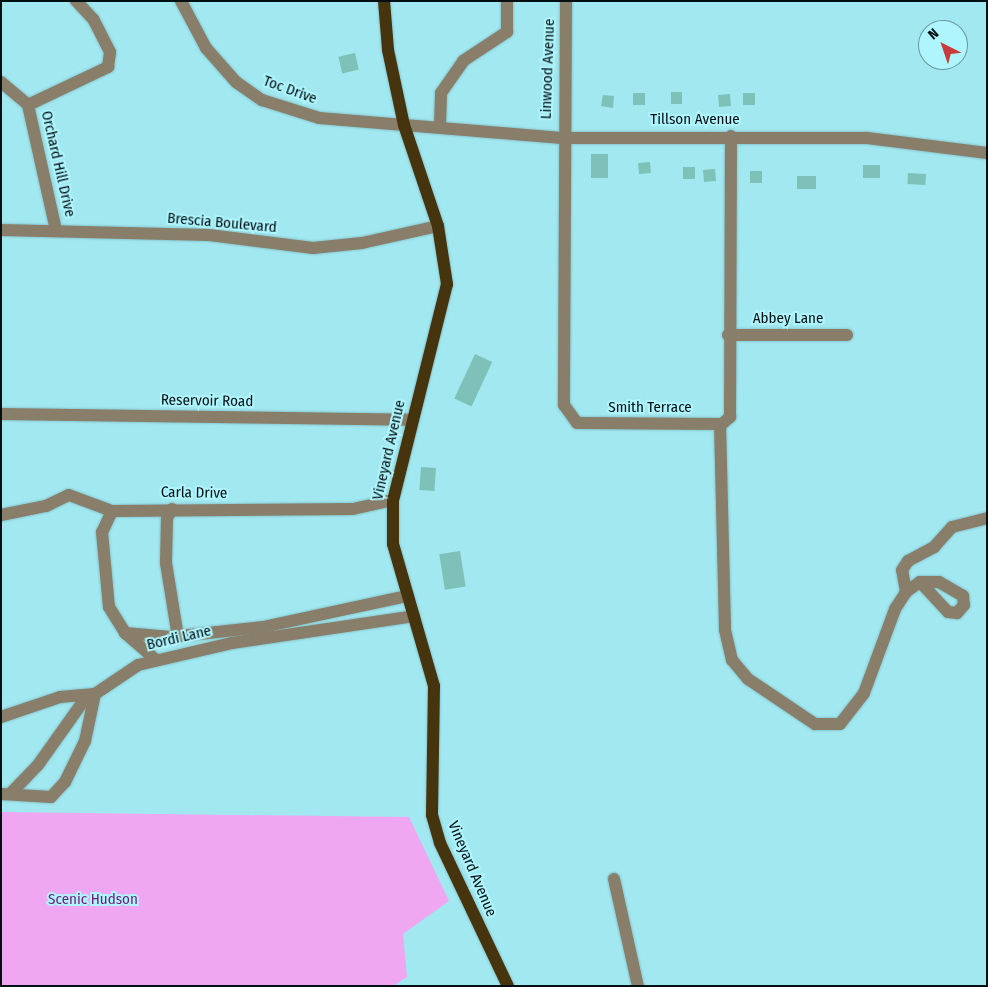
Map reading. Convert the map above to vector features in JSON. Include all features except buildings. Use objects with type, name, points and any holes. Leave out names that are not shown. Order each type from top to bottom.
[{"type":"main road","name":"Vineyard Avenue","points":[[384,1],[388,50],[404,125],[438,226],[447,284],[393,500],[393,544],[434,686],[432,815],[440,843],[508,986]]},
{"type":"street","name":"Orchard Hill Drive","points":[[28,105],[108,66],[110,52],[93,19],[76,1]]},
{"type":"street","name":"Toc Drive","points":[[181,1],[221,68],[262,100],[319,118],[404,125]]},
{"type":"street","points":[[440,124],[441,93],[463,61],[507,32],[507,1]]},
{"type":"street","name":"Linwood Avenue","points":[[562,138],[566,1]]},
{"type":"street","name":"Orchard Hill Drive","points":[[1,82],[28,105],[56,230]]},
{"type":"street","name":"Tillson Avenue","points":[[404,125],[440,124],[503,135],[562,138],[731,136],[867,138],[987,153]]},
{"type":"street","points":[[731,136],[728,335],[730,417],[720,424],[725,630],[732,660],[748,678],[815,724],[840,724],[864,693],[896,609],[906,592],[920,582]]},
{"type":"street","name":"Smith Terrace","points":[[562,138],[565,411],[584,424],[720,424]]},
{"type":"street","name":"Brescia Boulevard","points":[[1,230],[210,235],[313,248],[362,243],[438,226]]},
{"type":"street","name":"Abbey Lane","points":[[728,335],[848,335]]},
{"type":"street","name":"Reservoir Road","points":[[1,414],[412,420]]},
{"type":"street","name":"Carla Drive","points":[[1,515],[46,506],[69,495],[112,511],[172,509],[353,509],[393,500]]},
{"type":"street","points":[[172,509],[167,518],[166,554],[178,636]]},
{"type":"street","points":[[112,511],[102,532],[104,586],[109,607],[125,634],[155,659]]},
{"type":"street","points":[[906,592],[902,570],[908,561],[934,546],[952,527],[987,518]]},
{"type":"street","points":[[125,634],[143,638],[263,627],[408,596]]},
{"type":"street","name":"Bordi Lane","points":[[95,694],[155,659],[414,616]]},
{"type":"street","points":[[1,717],[60,697],[95,694]]},
{"type":"street","points":[[6,794],[48,799],[65,782],[86,741],[95,694]]},
{"type":"street","points":[[6,794],[38,765],[82,704],[95,694]]},
{"type":"street","points":[[614,879],[638,986]]},
{"type":"green space","name":"Scenic Hudson","points":[[1,812],[409,817],[449,901],[403,934],[407,977],[393,986],[1,986]]}]
